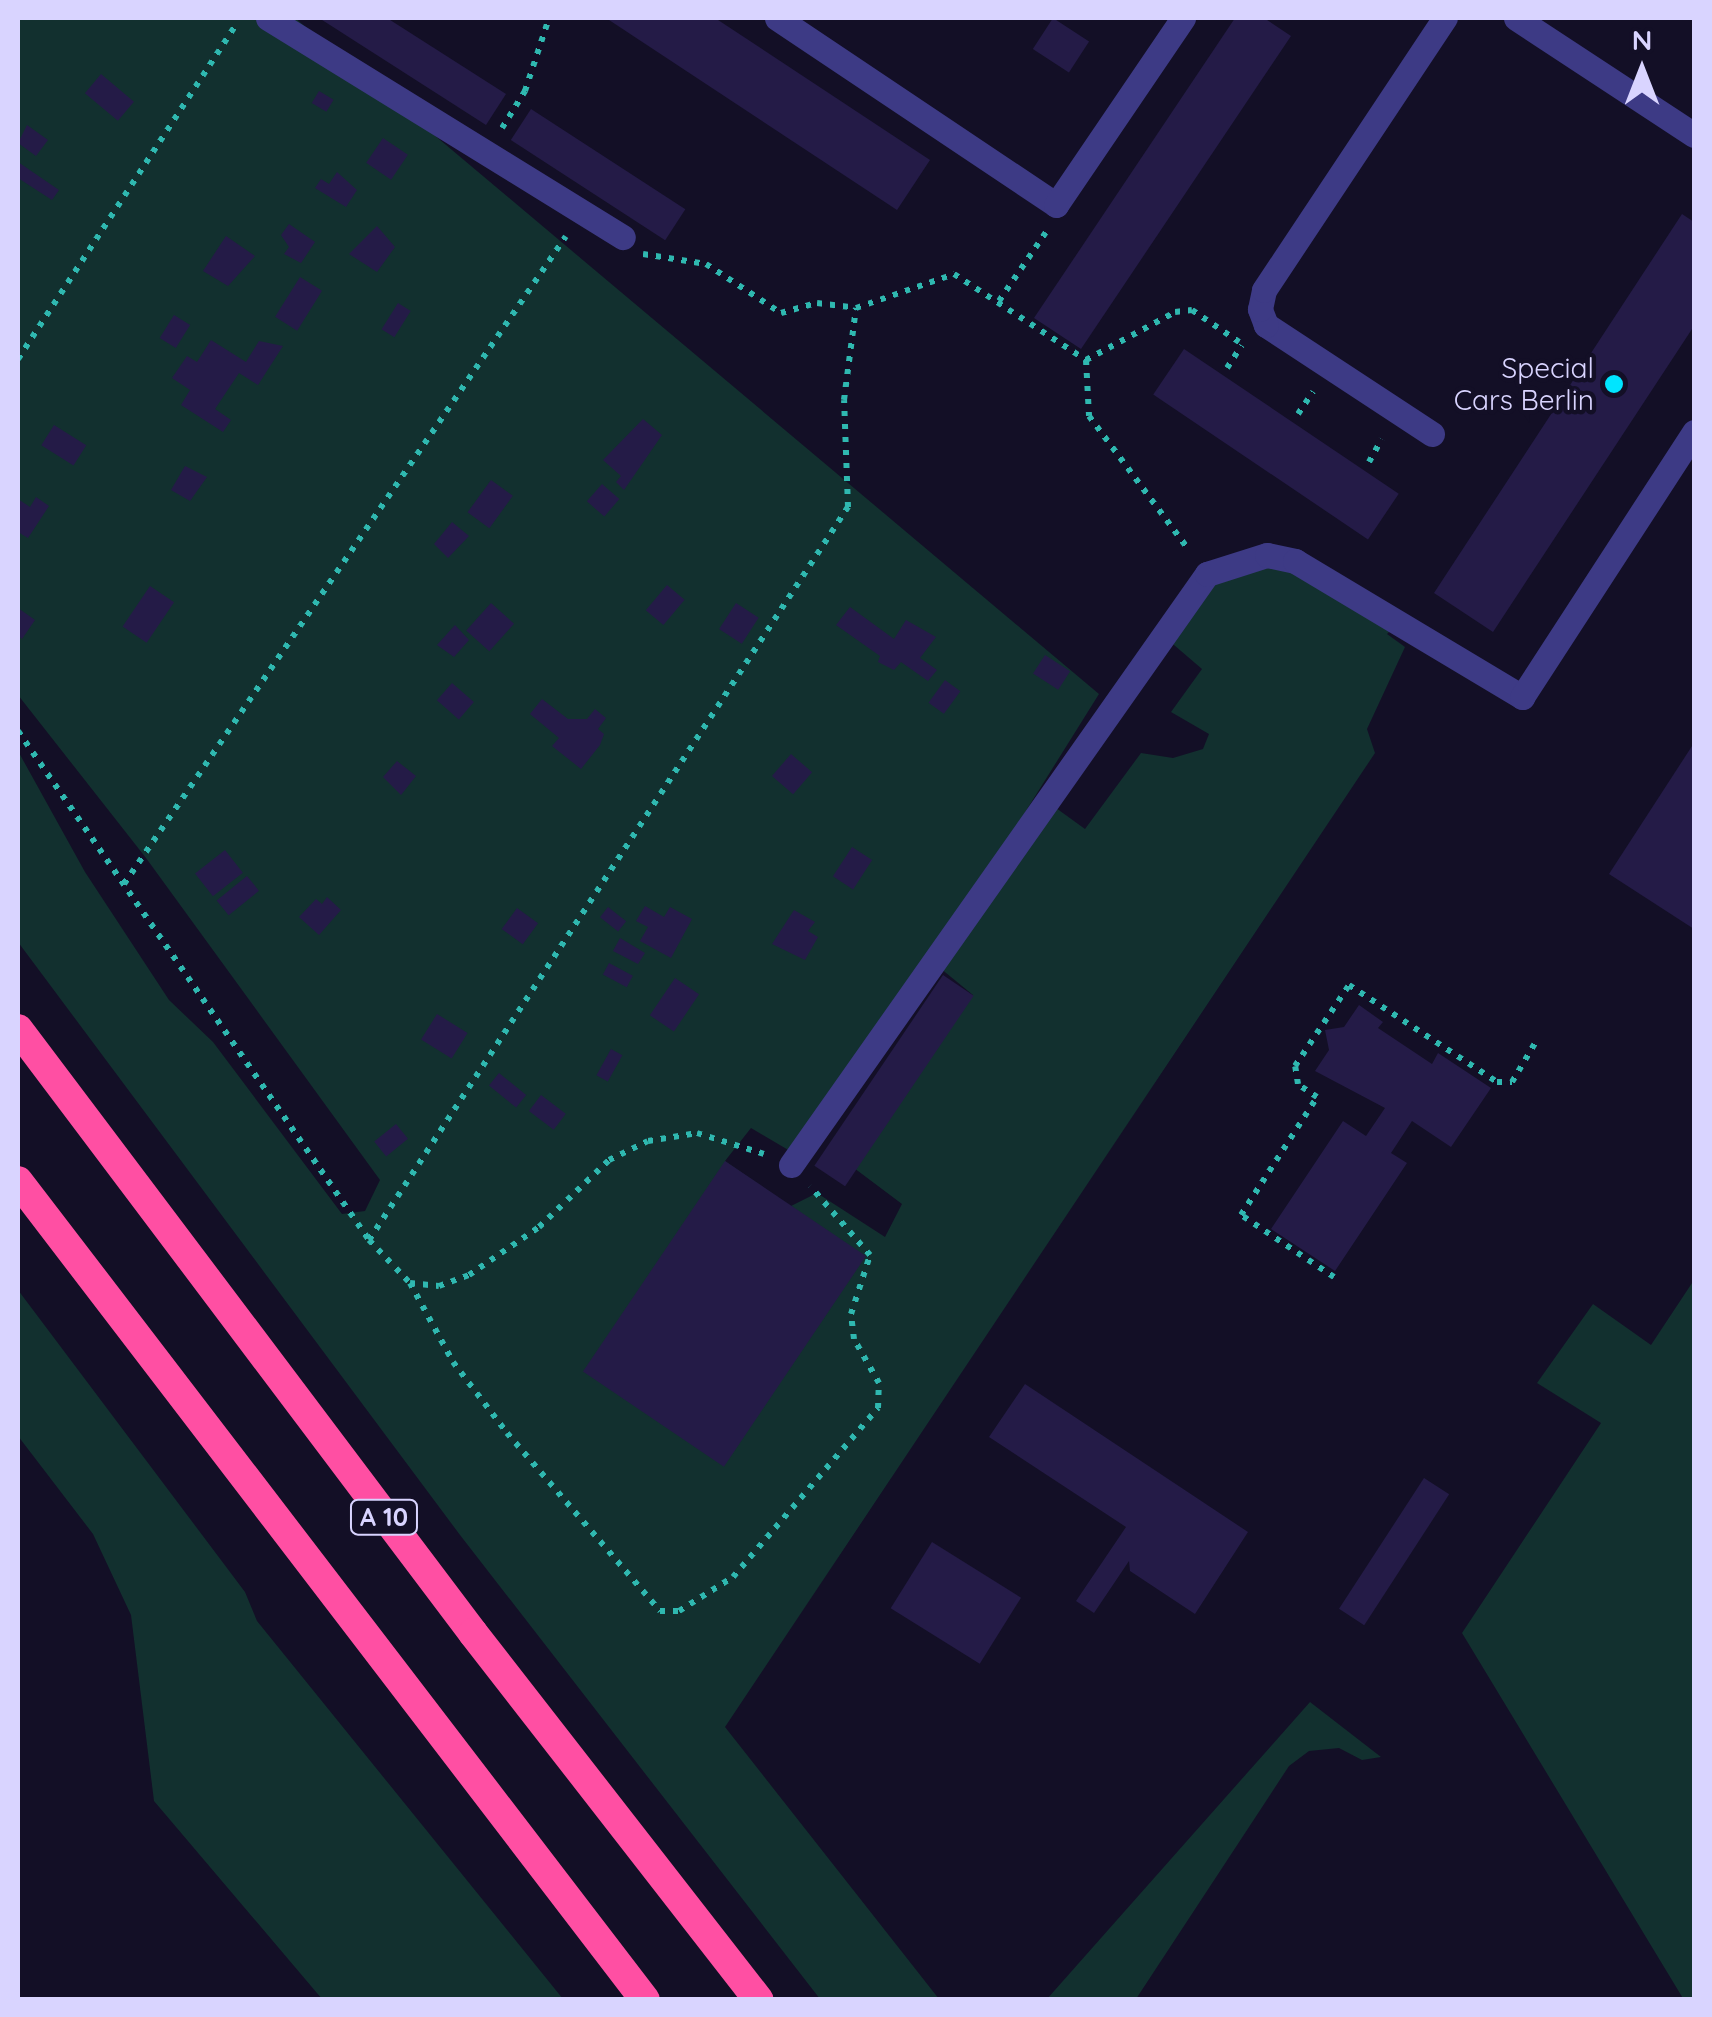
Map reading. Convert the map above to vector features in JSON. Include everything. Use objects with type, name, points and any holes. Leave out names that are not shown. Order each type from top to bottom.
[{"type":"highway","name":"A 10","points":[[18,1028],[449,1602],[759,2000]]},
{"type":"highway","points":[[18,1181],[645,2000]]},
{"type":"street","points":[[268,18],[580,214],[623,237]]},
{"type":"street","points":[[777,18],[1056,206],[1183,18]]},
{"type":"street","points":[[1432,434],[1266,325],[1260,309],[1264,290],[1445,18]]},
{"type":"street","points":[[1516,18],[1694,135]]},
{"type":"street","points":[[790,1165],[1207,574],[1267,555],[1295,562],[1522,697],[1694,432]]},
{"type":"path","points":[[18,359],[241,18]]},
{"type":"path","points":[[486,154],[524,91],[549,18]]},
{"type":"path","points":[[999,301],[1052,223],[1056,206]]},
{"type":"path","points":[[124,884],[580,214]]},
{"type":"path","points":[[623,237],[649,259],[706,264],[781,313],[816,303],[856,308],[954,274],[1086,360]]},
{"type":"path","points":[[369,1240],[848,507],[844,400],[856,308]]},
{"type":"path","points":[[1086,360],[1175,312],[1192,310],[1256,354]]},
{"type":"path","points":[[1227,368],[1242,344]]},
{"type":"path","points":[[1086,360],[1089,416],[1207,574]]},
{"type":"path","points":[[1299,383],[1327,402]]},
{"type":"path","points":[[1298,414],[1313,392]]},
{"type":"path","points":[[1368,462],[1384,440],[1370,431]]},
{"type":"path","points":[[18,732],[369,1240],[410,1283],[454,1362],[506,1433],[660,1611],[679,1611],[733,1577],[878,1408],[879,1382],[854,1339],[851,1314],[870,1255],[790,1165],[734,1140],[696,1133],[648,1141],[610,1160],[539,1227],[469,1275],[439,1286],[410,1283]]},
{"type":"path","points":[[1334,1277],[1241,1215],[1316,1097],[1298,1084],[1295,1066],[1350,984],[1497,1082],[1512,1082],[1538,1038]]},
{"type":"green space","points":[[18,18],[295,18],[1099,694],[807,1161],[751,1128],[725,1161],[864,1257],[791,1206],[817,1193],[885,1237],[902,1204],[854,1168],[973,995],[940,968],[1056,808],[1085,829],[1141,753],[1173,758],[1203,749],[1209,734],[1171,712],[1202,669],[1167,639],[1210,581],[1265,567],[1292,571],[1393,628],[1387,634],[1405,647],[1367,729],[1375,753],[725,1727],[939,1999],[820,1999],[460,1535],[18,942],[18,751],[85,872],[169,1000],[213,1042],[342,1214],[365,1211],[380,1180],[146,858],[18,695]]},
{"type":"green space","points":[[1694,1280],[1694,1999],[1684,2000],[1462,1633],[1601,1423],[1537,1383],[1593,1304],[1651,1345]]},
{"type":"green space","points":[[18,1290],[245,1592],[257,1621],[563,1999],[322,1999],[154,1801],[131,1615],[93,1534],[18,1436]]},
{"type":"green space","points":[[1310,1702],[1381,1757],[1362,1760],[1339,1748],[1309,1751],[1289,1766],[1136,1999],[1047,1999]]},
{"type":"building","points":[[319,18],[387,18],[506,94],[486,125]]},
{"type":"building","points":[[606,18],[715,18],[930,160],[897,210]]},
{"type":"building","points":[[1053,18],[1089,41],[1069,72],[1033,49]]},
{"type":"building","points":[[1235,18],[1264,18],[1291,36],[1081,349],[1034,318]]},
{"type":"building","points":[[101,74],[134,102],[118,121],[85,93]]},
{"type":"building","points":[[319,91],[334,100],[326,112],[312,103]]},
{"type":"building","points":[[531,109],[685,209],[665,240],[511,140]]},
{"type":"building","points":[[27,125],[48,140],[36,156],[18,143]]},
{"type":"building","points":[[383,138],[408,155],[391,180],[366,163]]},
{"type":"building","points":[[18,162],[59,190],[52,200],[18,178]]},
{"type":"building","points":[[337,172],[357,190],[346,207],[315,188],[321,179],[329,184]]},
{"type":"building","points":[[1682,214],[1694,222],[1694,326],[1493,632],[1434,593]]},
{"type":"building","points":[[289,224],[315,242],[301,263],[284,254],[289,247],[281,235]]},
{"type":"building","points":[[377,226],[395,247],[377,272],[349,254]]},
{"type":"building","points":[[226,236],[255,256],[228,286],[203,271]]},
{"type":"building","points":[[300,277],[322,291],[297,331],[275,317]]},
{"type":"building","points":[[398,303],[411,311],[394,337],[382,329]]},
{"type":"building","points":[[174,315],[190,325],[176,348],[160,338]]},
{"type":"building","points":[[211,340],[246,362],[259,341],[283,346],[258,385],[239,373],[215,409],[231,420],[223,432],[181,405],[190,390],[172,378],[187,356],[197,362]]},
{"type":"building","points":[[1184,349],[1399,494],[1368,539],[1153,395]]},
{"type":"building","points":[[643,419],[662,435],[624,490],[616,482],[621,476],[603,460]]},
{"type":"building","points":[[54,425],[86,445],[74,465],[41,445]]},
{"type":"building","points":[[185,466],[207,477],[190,501],[171,490]]},
{"type":"building","points":[[491,480],[513,496],[489,528],[467,512]]},
{"type":"building","points":[[602,484],[619,499],[604,516],[587,501]]},
{"type":"building","points":[[36,497],[49,506],[28,538],[18,532],[18,499],[30,507]]},
{"type":"building","points":[[452,522],[469,536],[448,558],[434,544]]},
{"type":"building","points":[[667,585],[685,600],[663,625],[646,610]]},
{"type":"building","points":[[150,586],[174,602],[147,643],[123,627]]},
{"type":"building","points":[[491,603],[514,624],[489,651],[466,630]]},
{"type":"building","points":[[736,603],[759,618],[742,644],[719,629]]},
{"type":"building","points":[[850,607],[894,639],[906,620],[936,637],[920,658],[937,670],[928,681],[901,662],[894,670],[878,662],[880,656],[836,625]]},
{"type":"building","points":[[18,608],[35,620],[22,639],[18,636]]},
{"type":"building","points":[[455,625],[469,640],[454,657],[437,645]]},
{"type":"building","points":[[1045,655],[1070,671],[1058,690],[1033,673]]},
{"type":"building","points":[[945,680],[960,691],[944,714],[929,703]]},
{"type":"building","points":[[452,683],[474,702],[459,719],[437,700]]},
{"type":"building","points":[[542,699],[568,719],[587,719],[595,709],[606,718],[598,729],[604,734],[600,745],[581,769],[552,746],[559,738],[530,714]]},
{"type":"building","points":[[1694,743],[1694,929],[1609,874]]},
{"type":"building","points":[[791,754],[812,772],[793,794],[772,776]]},
{"type":"building","points":[[397,761],[416,776],[401,795],[383,777]]},
{"type":"building","points":[[852,847],[872,860],[853,889],[833,876]]},
{"type":"building","points":[[225,850],[243,873],[213,896],[195,873]]},
{"type":"building","points":[[247,876],[259,891],[229,915],[217,901]]},
{"type":"building","points":[[327,897],[341,910],[319,935],[299,917],[316,899],[322,904]]},
{"type":"building","points":[[645,906],[664,917],[670,907],[692,919],[671,958],[640,941],[648,927],[636,921]]},
{"type":"building","points":[[608,907],[626,921],[618,931],[600,917]]},
{"type":"building","points":[[517,908],[538,923],[523,944],[502,929]]},
{"type":"building","points":[[794,910],[815,922],[808,931],[818,937],[805,960],[772,944]]},
{"type":"building","points":[[620,938],[645,953],[638,964],[613,951]]},
{"type":"building","points":[[609,963],[633,976],[627,987],[603,974]]},
{"type":"building","points":[[943,975],[974,996],[845,1186],[814,1166]]},
{"type":"building","points":[[675,978],[699,994],[674,1032],[650,1015]]},
{"type":"building","points":[[1359,1005],[1383,1022],[1378,1028],[1432,1064],[1438,1053],[1491,1088],[1451,1147],[1412,1121],[1391,1153],[1407,1163],[1335,1271],[1271,1229],[1343,1121],[1366,1136],[1385,1108],[1315,1071],[1329,1050],[1325,1030],[1344,1027]]},
{"type":"building","points":[[437,1014],[468,1033],[452,1059],[421,1039]]},
{"type":"building","points":[[611,1049],[622,1055],[608,1082],[596,1075]]},
{"type":"building","points":[[499,1073],[526,1095],[516,1107],[489,1085]]},
{"type":"building","points":[[541,1095],[566,1114],[554,1130],[529,1111]]},
{"type":"building","points":[[396,1124],[408,1139],[386,1156],[374,1142]]},
{"type":"building","points":[[725,1161],[866,1256],[724,1467],[583,1372]]},
{"type":"building","points":[[1025,1384],[1248,1532],[1195,1614],[1130,1571],[1129,1561],[1094,1613],[1076,1601],[1126,1527],[989,1437]]},
{"type":"building","points":[[1424,1478],[1449,1494],[1364,1625],[1339,1609]]},
{"type":"building","points":[[932,1542],[1021,1598],[980,1664],[891,1608]]},
{"type":"place","name":"Special Cars Berlin","points":[[1614,384]]}]
